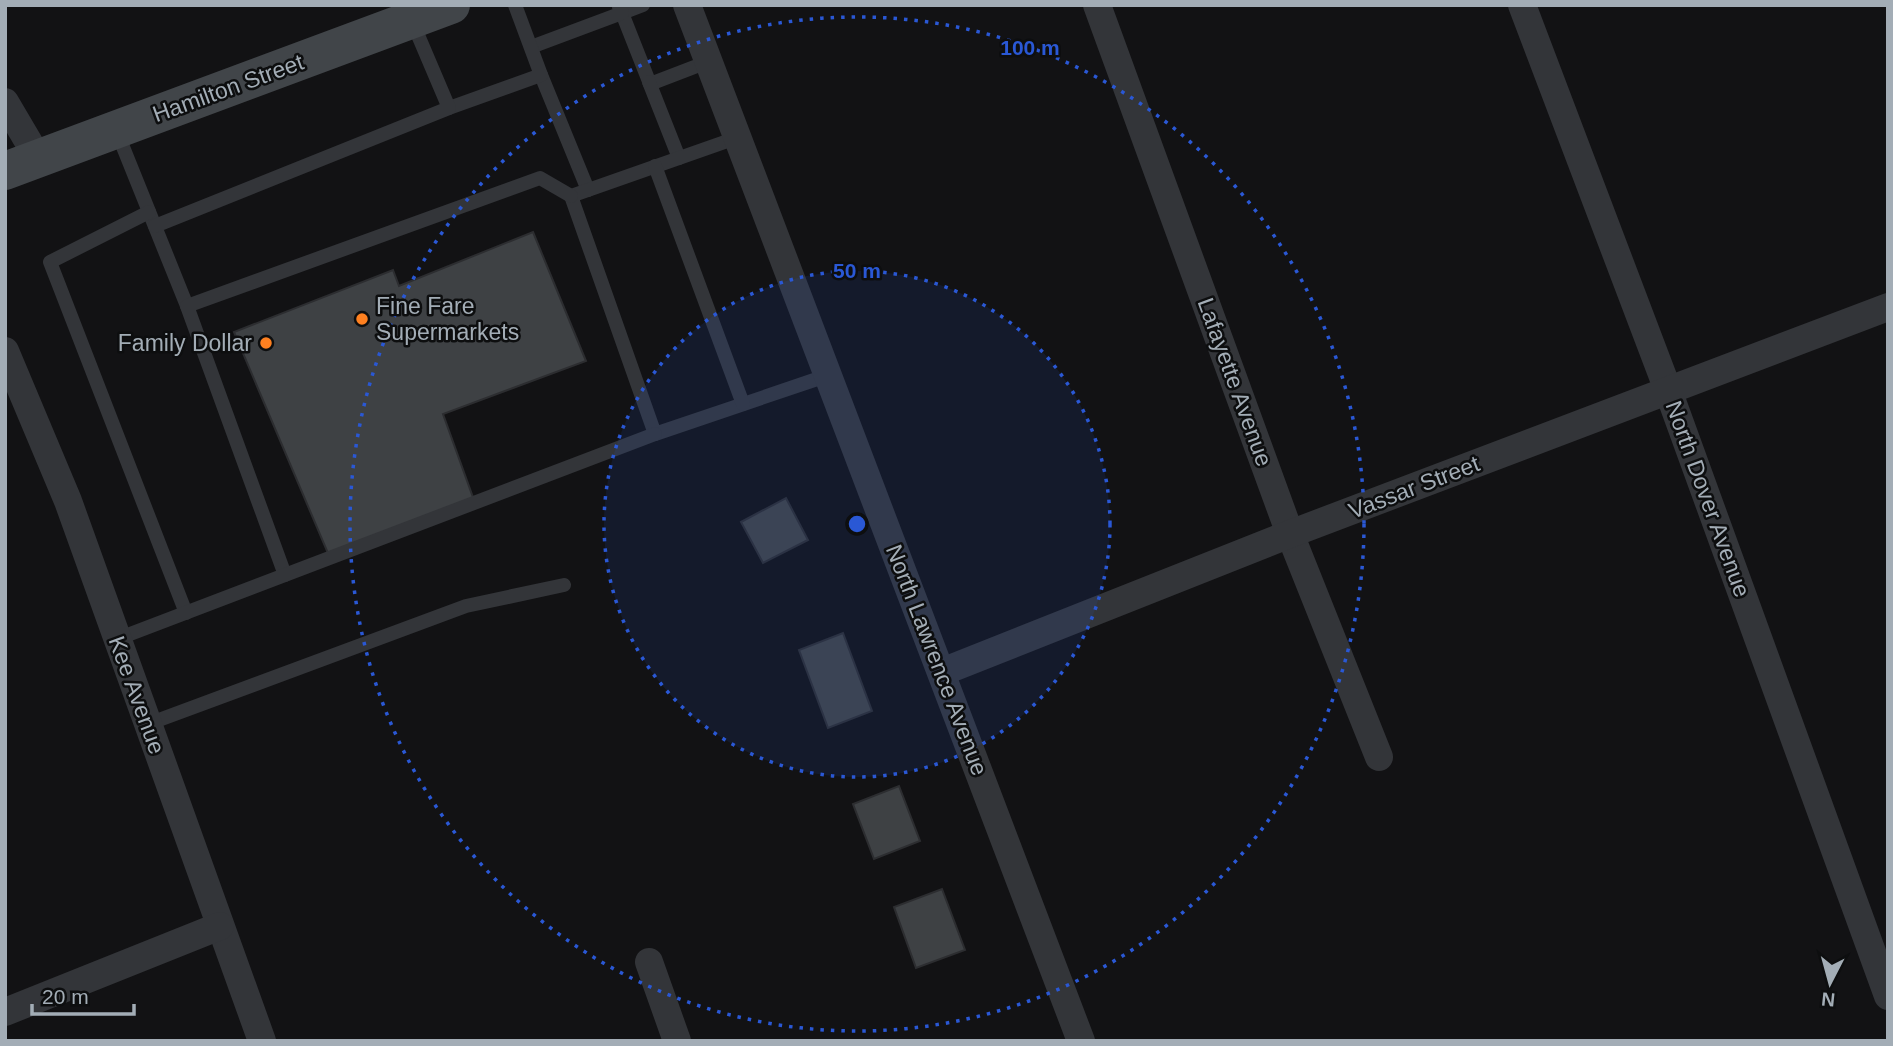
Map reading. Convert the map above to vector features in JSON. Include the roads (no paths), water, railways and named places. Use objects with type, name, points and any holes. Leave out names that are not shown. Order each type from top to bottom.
[{"type":"street","name":"Hamilton Street","points":[[22,164],[407,13],[450,5]]},
{"type":"street","name":"North Lawrence Avenue","points":[[687,5],[1081,1041]]},
{"type":"street","name":"Lafayette Avenue","points":[[1097,5],[1290,534],[1379,757]]},
{"type":"street","name":"North Dover Avenue","points":[[1522,5],[1668,390],[1888,996]]},
{"type":"street","points":[[5,102],[22,164]]},
{"type":"street","name":"Vassar Street","points":[[942,672],[1290,534],[1888,307]]},
{"type":"street","name":"Kee Avenue","points":[[5,351],[68,501],[262,1041]]},
{"type":"street","points":[[5,1012],[220,926]]},
{"type":"street","points":[[649,962],[677,1041]]},
{"type":"lane","points":[[515,5],[588,190]]},
{"type":"lane","points":[[531,47],[620,9],[643,5]]},
{"type":"lane","points":[[620,9],[679,158]]},
{"type":"lane","points":[[407,13],[449,108]]},
{"type":"lane","points":[[649,82],[710,61]]},
{"type":"lane","points":[[186,613],[50,262],[152,219],[541,75]]},
{"type":"lane","points":[[116,129],[187,306],[285,575]]},
{"type":"lane","points":[[571,195],[738,137]]},
{"type":"lane","points":[[655,166],[743,404]]},
{"type":"lane","points":[[187,306],[540,177],[571,195],[655,434]]},
{"type":"lane","points":[[117,639],[655,434],[829,375]]},
{"type":"lane","points":[[148,724],[466,606],[564,585]]},
{"type":"place","name":"Fine Fare Supermarkets","points":[[362,319]]},
{"type":"place","name":"Family Dollar","points":[[266,343]]}]
